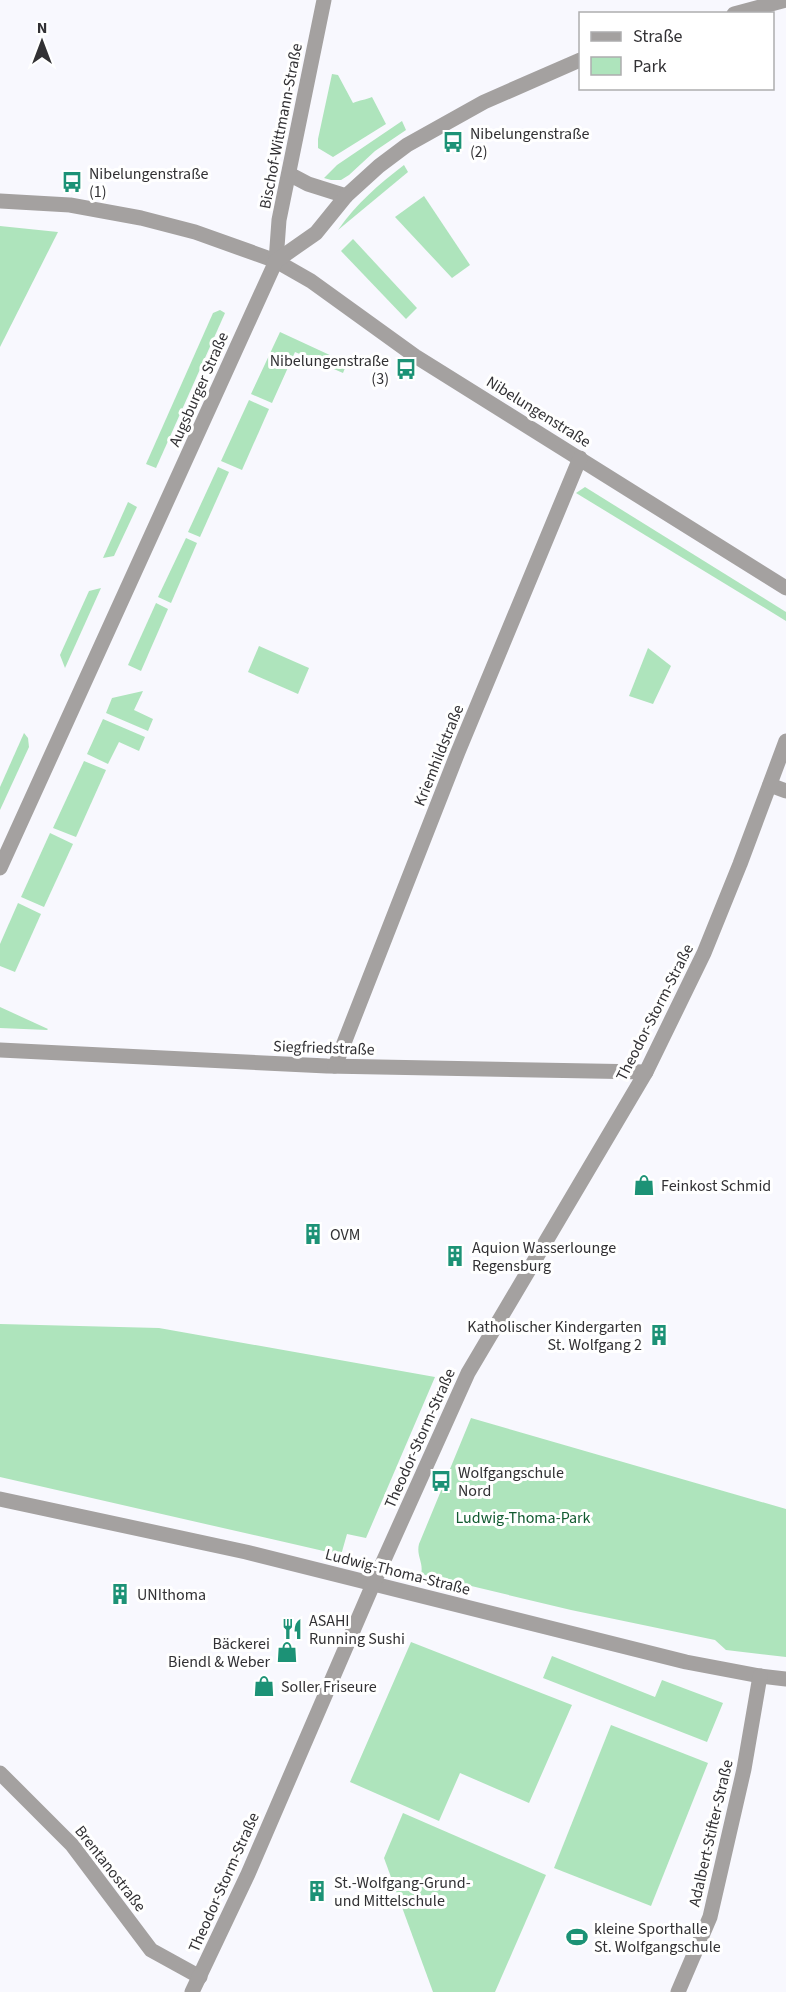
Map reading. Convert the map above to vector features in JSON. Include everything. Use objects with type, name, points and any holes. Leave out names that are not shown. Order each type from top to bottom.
[{"type":"street","name":"Bischof-Wittmann-Straße","points":[[276,261],[279,220],[324,0]]},
{"type":"street","points":[[741,12],[786,0]]},
{"type":"street","points":[[276,261],[316,233],[346,196],[379,166],[408,145],[484,102],[579,60]]},
{"type":"street","points":[[290,174],[316,187],[346,196]]},
{"type":"street","name":"Nibelungenstraße","points":[[0,201],[70,205],[141,218],[195,232],[276,261],[311,281],[391,340],[786,588]]},
{"type":"street","name":"Augsburger Straße","points":[[0,868],[276,261]]},
{"type":"street","name":"Kriemhildstraße","points":[[335,1066],[458,752],[580,458]]},
{"type":"street","name":"Theodor-Storm-Straße","points":[[192,1992],[248,1874],[374,1582],[468,1373],[646,1072],[704,953],[786,741]]},
{"type":"street","points":[[770,784],[786,791]]},
{"type":"street","name":"Siegfriedstraße","points":[[0,1050],[335,1066],[646,1072]]},
{"type":"street","name":"Ludwig-Thoma-Straße","points":[[0,1499],[374,1582],[594,1640],[759,1676],[786,1679]]},
{"type":"street","name":"Adalbert-Stifter-Straße","points":[[678,1992],[710,1917],[744,1769],[759,1676]]},
{"type":"street","name":"Brentanostraße","points":[[0,1773],[72,1845],[151,1950],[200,1977]]},
{"type":"green space","points":[[332,74],[338,75],[353,103],[372,97],[386,124],[333,157],[318,148]]},
{"type":"green space","points":[[402,121],[406,130],[375,151],[349,175],[341,180],[324,178],[337,165]]},
{"type":"green space","points":[[404,165],[408,172],[338,230],[368,195]]},
{"type":"green space","points":[[424,196],[470,265],[452,278],[395,217]]},
{"type":"green space","points":[[0,226],[58,232],[0,347]]},
{"type":"green space","points":[[353,239],[417,308],[406,319],[341,251]]},
{"type":"green space","points":[[220,310],[225,313],[156,468],[146,464],[213,313]]},
{"type":"green space","points":[[280,332],[347,363],[343,373],[295,352],[272,403],[251,394]]},
{"type":"green space","points":[[249,400],[269,409],[242,470],[221,461]]},
{"type":"green space","points":[[218,467],[229,472],[200,537],[188,532]]},
{"type":"green space","points":[[585,487],[786,612],[786,621],[576,493]]},
{"type":"green space","points":[[128,502],[137,507],[114,556],[103,558]]},
{"type":"green space","points":[[186,538],[197,543],[171,603],[158,597]]},
{"type":"green space","points":[[101,588],[65,668],[60,655],[89,591]]},
{"type":"green space","points":[[156,603],[168,609],[141,671],[128,665]]},
{"type":"green space","points":[[259,646],[309,668],[298,694],[248,672]]},
{"type":"green space","points":[[648,648],[671,666],[653,704],[629,696]]},
{"type":"green space","points":[[143,691],[134,710],[153,719],[148,731],[106,713],[112,698]]},
{"type":"green space","points":[[103,719],[145,737],[139,751],[119,742],[108,764],[87,754]]},
{"type":"green space","points":[[24,733],[28,738],[29,747],[0,810],[0,787]]},
{"type":"green space","points":[[84,761],[106,770],[76,837],[53,828]]},
{"type":"green space","points":[[50,833],[73,844],[44,907],[21,897]]},
{"type":"green space","points":[[18,903],[41,914],[15,972],[0,966],[0,944]]},
{"type":"green space","points":[[0,1007],[48,1029],[0,1028]]},
{"type":"green space","points":[[0,1324],[159,1328],[435,1377],[366,1538],[347,1534],[341,1555],[0,1477]]},
{"type":"green space","name":"Ludwig-Thoma-Park","points":[[471,1418],[786,1509],[786,1657],[726,1650],[715,1640],[571,1610],[421,1574],[419,1544]]},
{"type":"green space","points":[[411,1642],[572,1705],[529,1803],[460,1773],[439,1821],[350,1782]]},
{"type":"green space","points":[[552,1656],[655,1697],[662,1680],[723,1703],[707,1742],[543,1678]]},
{"type":"green space","points":[[611,1725],[708,1763],[651,1906],[554,1868]]},
{"type":"green space","points":[[403,1813],[546,1875],[495,1992],[433,1992],[384,1858]]},
{"type":"place","name":"Nibelungenstraße (2)","points":[[453,142]]},
{"type":"place","name":"Nibelungenstraße (1)","points":[[72,182]]},
{"type":"place","name":"Nibelungenstraße (3)","points":[[406,369]]},
{"type":"place","name":"Feinkost Schmid","points":[[644,1185]]},
{"type":"place","name":"OVM","points":[[313,1234]]},
{"type":"place","name":"Aquion Wasserlounge Regensburg","points":[[455,1256]]},
{"type":"place","name":"Katholischer Kindergarten St. Wolfgang 2","points":[[659,1335]]},
{"type":"place","name":"Wolfgangschule Nord","points":[[441,1481]]},
{"type":"place","name":"UNIthoma","points":[[120,1594]]},
{"type":"place","name":"ASAHI Running Sushi","points":[[292,1629]]},
{"type":"place","name":"Bäckerei Biendl & Weber","points":[[287,1652]]},
{"type":"place","name":"Soller Friseure","points":[[264,1686]]},
{"type":"place","name":"St.-Wolfgang-Grund- und Mittelschule","points":[[317,1891]]},
{"type":"place","name":"kleine Sporthalle St. Wolfgangschule","points":[[577,1937]]}]
